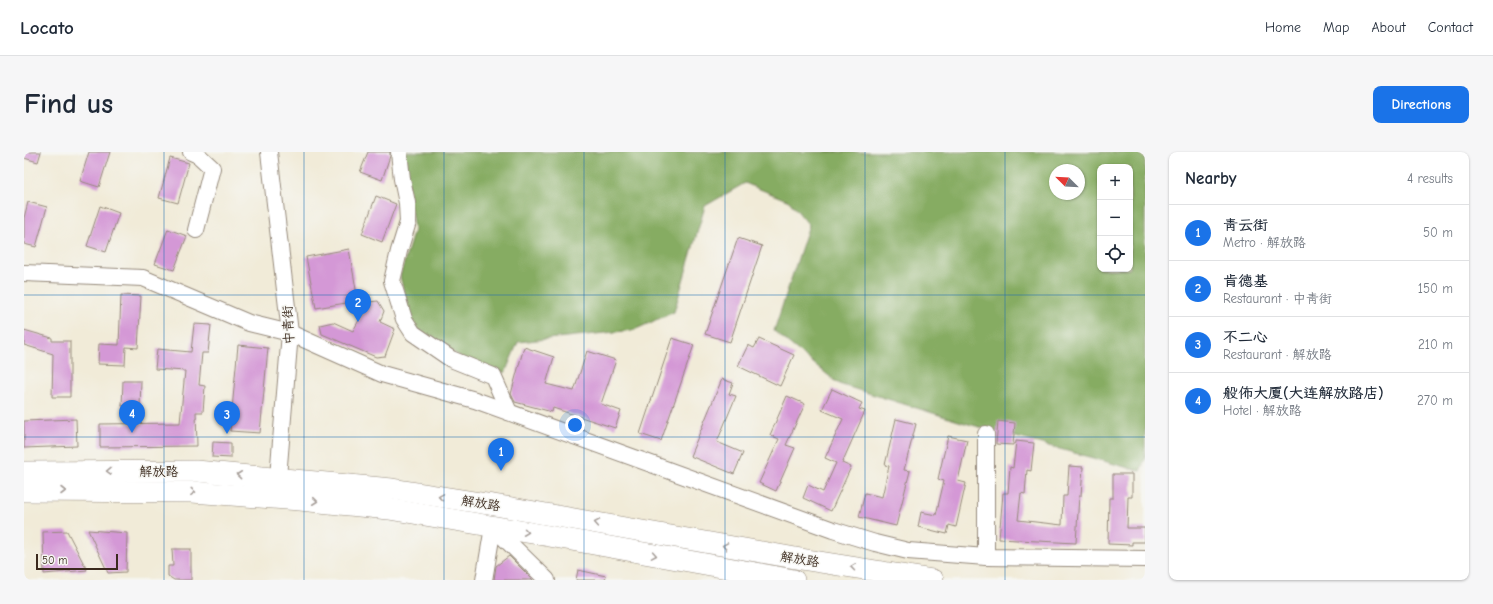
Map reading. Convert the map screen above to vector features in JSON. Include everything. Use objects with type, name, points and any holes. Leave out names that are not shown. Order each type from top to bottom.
[{"type":"main road","name":"解放路","points":[[24,472],[196,471],[277,489],[794,580]]},
{"type":"main road","name":"解放路","points":[[24,491],[192,492],[277,489],[392,489],[933,580]]},
{"type":"street","points":[[191,152],[198,155],[212,168],[196,230]]},
{"type":"street","name":"中青街","points":[[269,152],[290,333],[277,489]]},
{"type":"street","points":[[399,152],[402,179],[407,203],[408,222],[392,281],[404,319],[413,333],[451,359],[493,376],[509,412]]},
{"type":"street","points":[[24,273],[143,278],[249,322],[290,333],[382,374],[475,400],[833,530],[875,543],[908,551],[986,557],[1145,559]]},
{"type":"street","points":[[986,434],[986,557]]},
{"type":"street","points":[[484,580],[493,527]]},
{"type":"street","points":[[493,527],[547,580]]},
{"type":"green space","points":[[403,152],[1139,152],[1145,159],[1145,459],[1140,471],[965,423],[839,384],[774,331],[809,225],[789,201],[745,183],[705,206],[674,312],[634,330],[518,342],[505,373],[462,358],[411,325],[400,276],[414,230]]},
{"type":"building","points":[[24,152],[41,152],[38,162],[24,158]]},
{"type":"building","points":[[89,152],[110,152],[99,187],[80,181]]},
{"type":"building","points":[[368,152],[390,152],[382,180],[360,172]]},
{"type":"building","points":[[170,158],[189,163],[178,203],[159,198]]},
{"type":"building","points":[[376,196],[396,204],[382,242],[362,234]]},
{"type":"building","points":[[28,202],[47,207],[36,247],[24,244],[24,218]]},
{"type":"building","points":[[100,206],[119,213],[106,252],[87,246]]},
{"type":"building","points":[[168,229],[187,236],[174,270],[155,264]]},
{"type":"building","points":[[738,238],[762,246],[730,342],[705,334]]},
{"type":"building","points":[[349,249],[358,301],[316,308],[306,257]]},
{"type":"building","points":[[121,295],[141,296],[138,348],[126,347],[125,365],[98,364],[99,344],[119,345]]},
{"type":"building","points":[[378,301],[384,311],[380,322],[395,329],[385,356],[376,357],[322,334],[320,325],[333,322],[353,331],[369,302]]},
{"type":"building","points":[[194,324],[211,325],[208,353],[202,353],[199,385],[205,386],[203,412],[196,412],[197,446],[100,447],[100,424],[180,423],[185,371],[155,369],[157,349],[191,352]]},
{"type":"building","points":[[24,330],[52,338],[52,341],[70,341],[70,397],[52,397],[53,354],[24,345]]},
{"type":"building","points":[[672,338],[694,345],[661,441],[640,434]]},
{"type":"building","points":[[759,339],[794,355],[780,386],[738,366],[748,345],[754,348]]},
{"type":"building","points":[[238,345],[268,348],[260,433],[230,431]]},
{"type":"building","points":[[524,347],[554,357],[546,384],[574,391],[587,351],[616,360],[601,404],[621,411],[615,428],[553,408],[552,412],[515,402],[511,394]]},
{"type":"building","points":[[722,379],[733,383],[729,394],[736,396],[717,442],[743,453],[734,474],[690,456]]},
{"type":"building","points":[[123,381],[141,381],[140,406],[122,406]]},
{"type":"building","points":[[832,389],[862,403],[859,409],[865,411],[842,463],[851,467],[831,511],[803,498],[808,485],[823,492],[836,463],[825,458],[843,419],[822,410]]},
{"type":"building","points":[[787,396],[805,404],[786,445],[795,448],[776,491],[759,483],[779,439],[770,435]]},
{"type":"building","points":[[76,419],[77,446],[24,448],[24,421]]},
{"type":"building","points":[[896,419],[916,424],[904,470],[910,471],[896,526],[859,517],[865,493],[882,497],[889,466],[885,465]]},
{"type":"building","points":[[998,421],[1015,423],[1013,445],[996,444]]},
{"type":"building","points":[[948,436],[967,440],[958,481],[966,483],[956,527],[949,525],[947,534],[918,527],[921,512],[936,515],[944,481],[938,479]]},
{"type":"building","points":[[1016,441],[1034,443],[1031,471],[1027,470],[1025,494],[1021,493],[1018,520],[1062,525],[1063,496],[1067,496],[1069,466],[1083,467],[1081,496],[1079,496],[1076,543],[999,539],[1003,493],[1008,493],[1010,467],[1013,468]]},
{"type":"building","points":[[213,442],[231,443],[231,458],[212,457]]},
{"type":"building","points":[[1113,474],[1132,474],[1132,497],[1128,497],[1127,528],[1145,528],[1145,542],[1132,542],[1132,545],[1108,544],[1109,498],[1113,498]]},
{"type":"building","points":[[88,530],[127,533],[126,572],[108,573]]},
{"type":"building","points":[[67,531],[87,570],[44,574],[43,532]]},
{"type":"building","points":[[172,549],[191,549],[191,580],[174,580],[168,576],[168,566],[173,566]]},
{"type":"building","points":[[509,556],[533,580],[494,580],[496,566]]},
{"type":"building","points":[[578,570],[606,576],[605,580],[576,580]]},
{"type":"place","name":"肯德基","points":[[358,322]]},
{"type":"place","name":"般佈大厦(大连解放路店)","points":[[132,433]]},
{"type":"place","name":"不二心","points":[[227,434]]},
{"type":"place","name":"青云街","points":[[501,471]]}]
